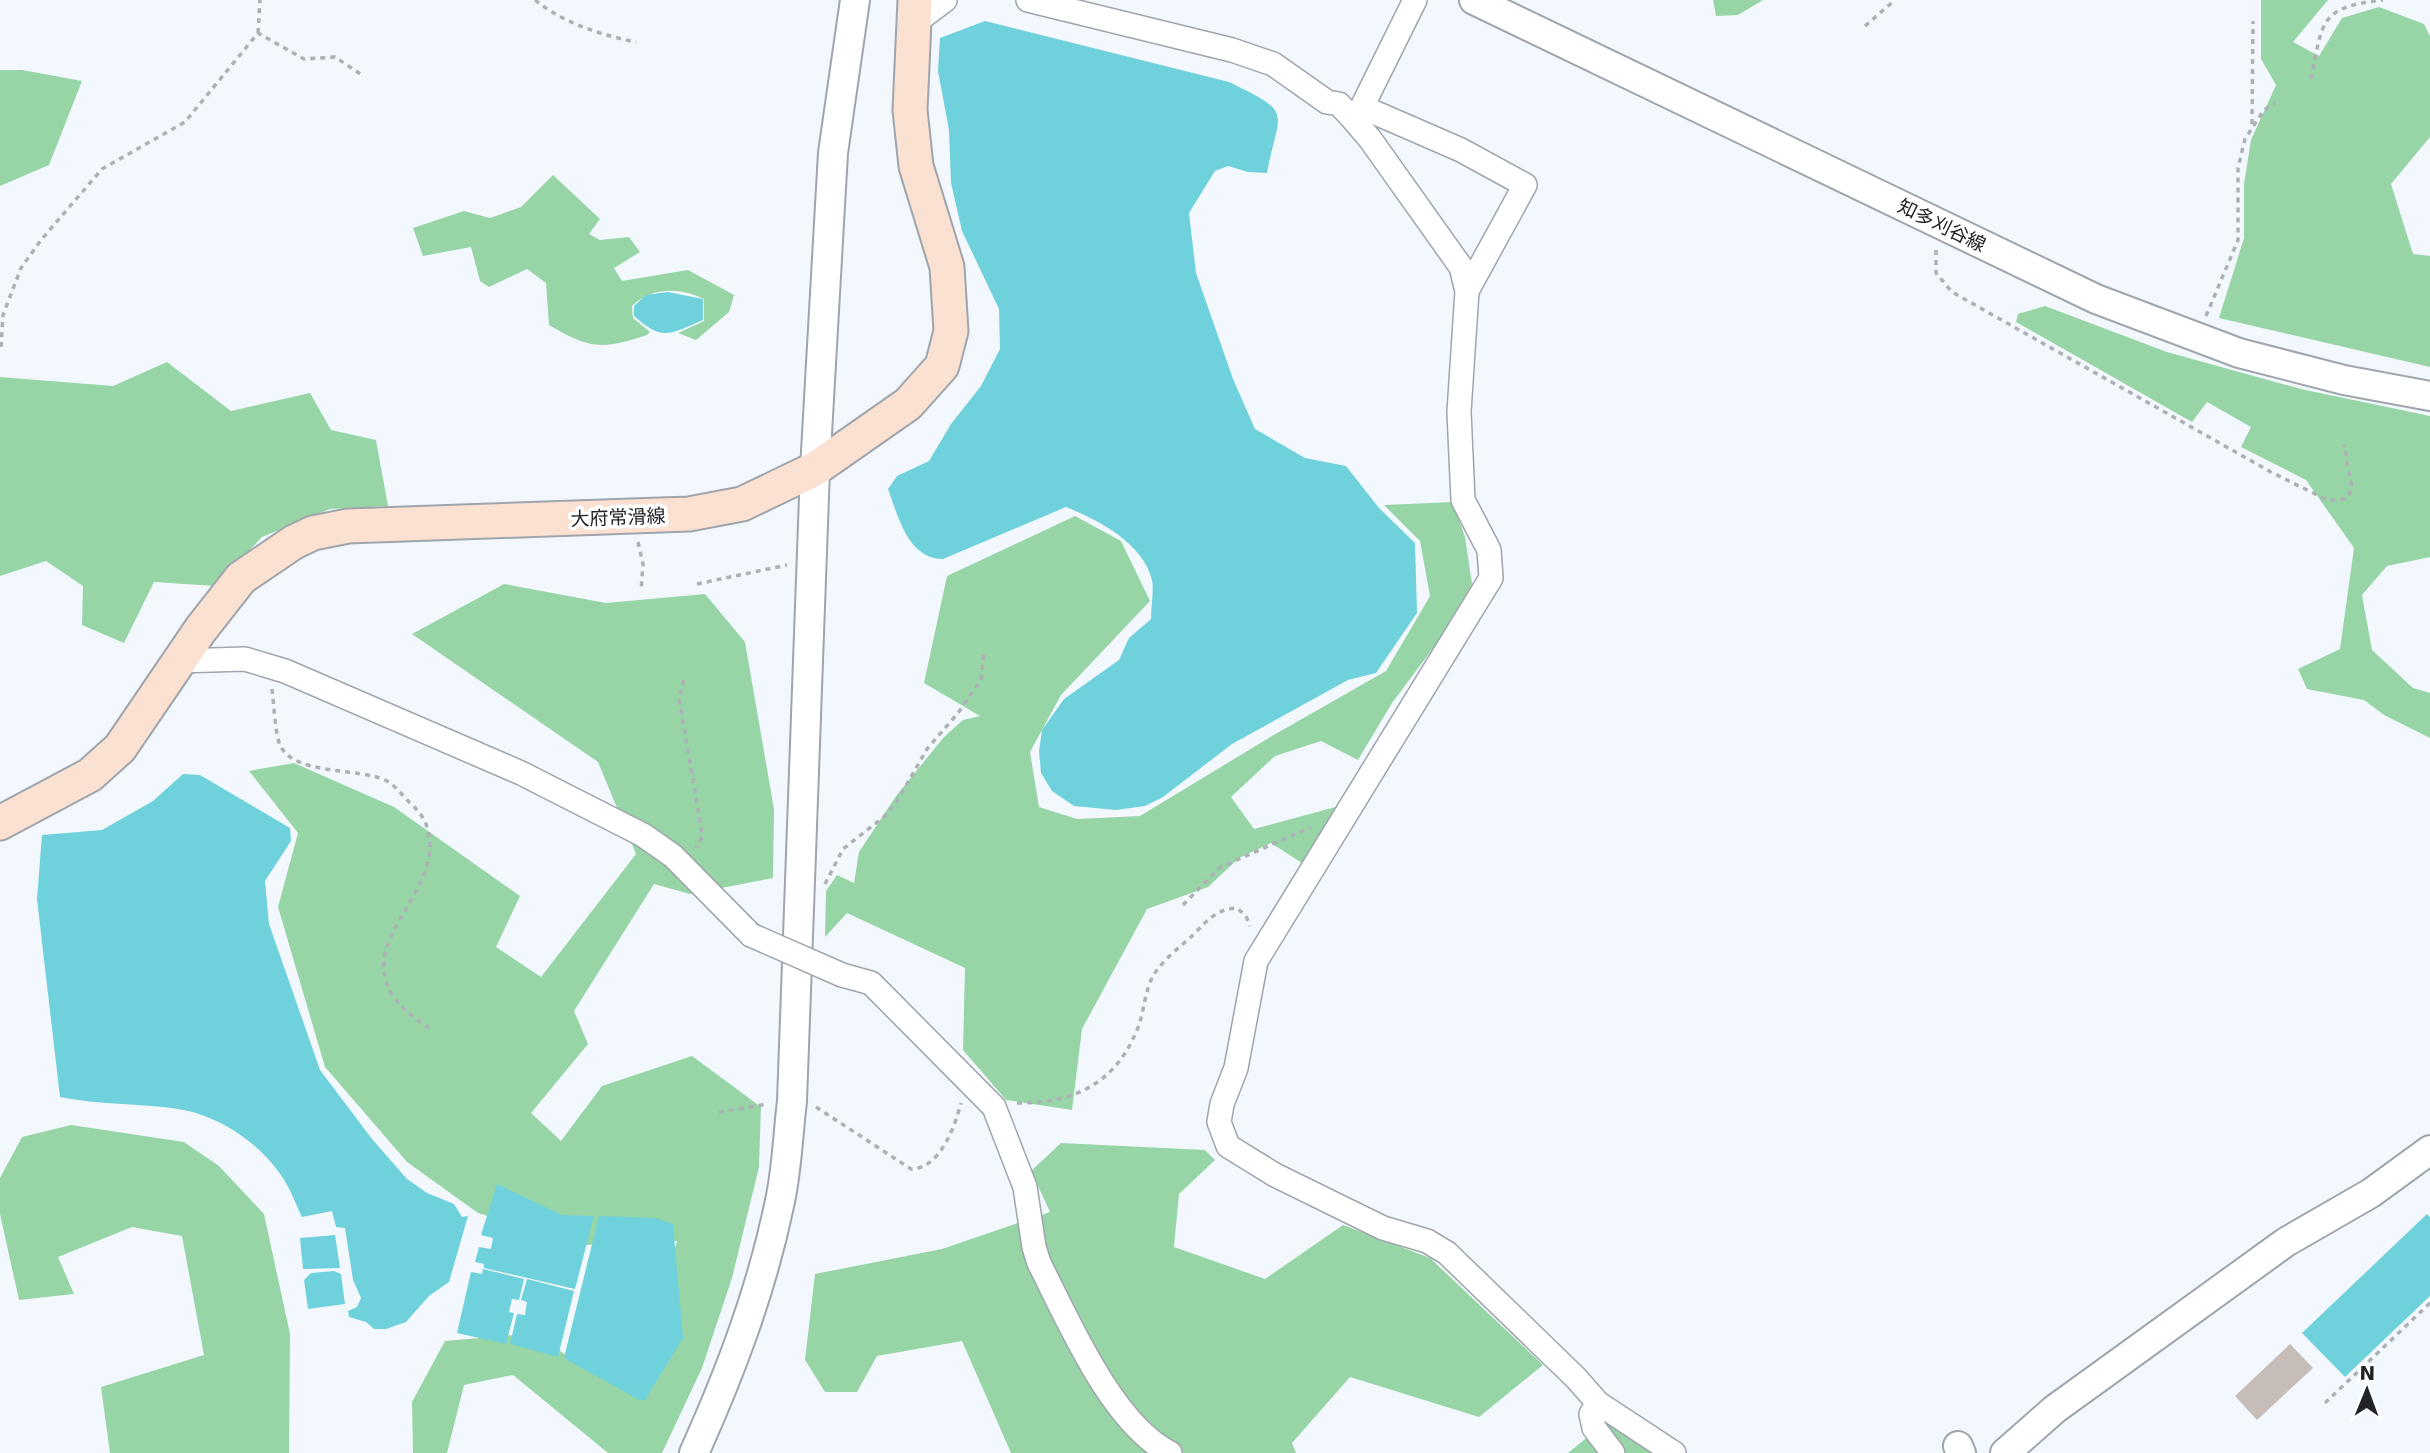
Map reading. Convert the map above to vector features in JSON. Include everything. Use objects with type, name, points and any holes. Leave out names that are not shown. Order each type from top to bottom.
[{"type":"main road","name":"大府常滑線","points":[[0,823],[90,775],[120,748],[179,661],[241,579],[266,558],[313,533],[360,525],[689,514],[742,504],[815,470],[918,394],[942,366],[951,331],[947,267],[916,166],[910,110],[914,12]]},
{"type":"street","points":[[694,1453],[741,1343],[761,1280],[781,1199],[792,1101],[815,470],[833,153],[855,0]]},
{"type":"street","points":[[914,12],[945,0]]},
{"type":"street","points":[[1028,0],[1233,50],[1273,64],[1327,102],[1339,104],[1461,150],[1525,185],[1467,291]]},
{"type":"street","points":[[1357,113],[1415,0]]},
{"type":"street","name":"知多刈谷線","points":[[1474,0],[2096,299],[2239,354],[2344,380],[2430,396]]},
{"type":"street","points":[[1357,113],[1370,139],[1461,267],[1467,291],[1459,412],[1463,500],[1489,550],[1491,578],[1256,961],[1236,1068],[1222,1104],[1219,1122],[1228,1146],[1275,1175],[1383,1228],[1427,1241],[1447,1253],[1576,1377],[1598,1403],[1674,1453]]},
{"type":"street","points":[[179,661],[245,659],[266,665],[521,773],[643,835],[673,856],[751,935],[842,975],[871,983],[995,1107],[1025,1187],[1039,1263],[1081,1347],[1114,1400],[1158,1447],[1170,1453]]},
{"type":"street","points":[[2005,1453],[2055,1409],[2286,1242],[2371,1193],[2430,1150]]},
{"type":"street","points":[[1598,1403],[1591,1414],[1594,1428],[1613,1453]]},
{"type":"path","points":[[1,347],[3,315],[21,268],[41,240],[102,169],[185,122],[258,33],[260,0]]},
{"type":"path","points":[[535,0],[601,35],[636,42]]},
{"type":"path","points":[[1865,26],[1895,0]]},
{"type":"path","points":[[2311,79],[2321,30],[2329,15],[2358,2],[2383,0]]},
{"type":"path","points":[[2196,337],[2238,240],[2238,168],[2252,125],[2253,21]]},
{"type":"path","points":[[258,33],[304,59],[335,57],[362,75]]},
{"type":"path","points":[[2252,125],[2264,110],[2275,103]]},
{"type":"path","points":[[1949,228],[1937,249],[1934,262],[1936,273],[1952,292],[2271,472],[2327,500],[2341,500],[2348,496],[2352,488],[2344,445]]},
{"type":"path","points":[[636,517],[643,564],[641,591]]},
{"type":"path","points":[[697,584],[765,568],[796,565]]},
{"type":"path","points":[[843,849],[885,816],[896,803],[927,749],[958,713],[981,680],[984,654]]},
{"type":"path","points":[[266,665],[279,746],[286,753],[312,765],[384,779],[419,812],[426,825],[430,852],[426,871],[390,936],[384,971],[394,996],[407,1012],[429,1028]]},
{"type":"path","points":[[684,680],[678,698],[702,837],[695,849]]},
{"type":"path","points":[[1183,905],[1219,868],[1312,826]]},
{"type":"path","points":[[995,1107],[1067,1098],[1088,1089],[1107,1076],[1132,1042],[1153,976],[1213,914],[1237,908],[1246,916],[1251,927],[1249,936]]},
{"type":"path","points":[[719,1112],[792,1101],[814,1105],[911,1169],[921,1169],[932,1161],[947,1141],[969,1081]]},
{"type":"path","points":[[2325,1403],[2430,1303]]},
{"type":"green space","points":[[1713,0],[1763,0],[1738,15],[1716,16]]},
{"type":"green space","points":[[2261,0],[2328,0],[2293,42],[2319,56],[2342,18],[2379,7],[2424,24],[2430,36],[2430,137],[2391,184],[2413,254],[2430,256],[2430,367],[2219,318],[2244,238],[2244,184],[2251,140],[2276,85],[2261,59]]},
{"type":"green space","points":[[0,70],[22,70],[82,81],[49,165],[0,186]]},
{"type":"green space","points":[[553,175],[600,219],[589,234],[600,240],[629,237],[640,252],[614,268],[622,281],[688,270],[734,295],[729,312],[696,340],[678,333],[704,321],[704,299],[685,292],[657,292],[632,306],[633,318],[650,332],[647,335],[618,343],[596,345],[575,339],[549,325],[546,283],[527,269],[489,287],[480,281],[471,247],[423,256],[413,228],[464,211],[490,218],[521,207]]},
{"type":"green space","points":[[2045,306],[2167,352],[2301,389],[2430,416],[2430,557],[2387,566],[2362,595],[2372,650],[2413,688],[2430,693],[2430,738],[2384,715],[2364,700],[2307,689],[2298,669],[2340,649],[2354,548],[2306,480],[2241,447],[2251,427],[2207,402],[2192,422],[2016,322],[2018,314]]},
{"type":"green space","points":[[167,362],[231,411],[310,393],[331,430],[376,440],[388,506],[330,509],[262,537],[216,586],[154,582],[124,643],[82,625],[83,586],[46,561],[0,576],[0,377],[113,386]]},
{"type":"green space","points":[[1453,502],[1465,537],[1472,584],[1446,631],[1392,703],[1358,760],[1321,741],[1275,756],[1231,797],[1254,829],[1339,806],[1305,865],[1271,843],[1239,858],[1208,887],[1147,909],[1082,1029],[1072,1110],[1006,1100],[963,1050],[965,968],[847,913],[825,937],[826,891],[837,875],[854,883],[859,852],[896,796],[944,737],[963,720],[980,716],[924,683],[947,576],[1075,516],[1121,541],[1150,601],[1061,695],[1030,752],[1039,807],[1077,819],[1140,816],[1386,671],[1430,596],[1420,541],[1384,505]]},
{"type":"green space","points":[[504,584],[606,603],[705,594],[745,642],[774,809],[773,878],[690,894],[654,884],[574,1011],[588,1044],[531,1113],[561,1141],[602,1086],[692,1056],[761,1107],[759,1167],[732,1278],[702,1368],[662,1453],[608,1453],[513,1375],[464,1385],[447,1453],[413,1453],[412,1402],[445,1341],[535,1333],[588,1371],[641,1367],[677,1241],[585,1245],[478,1213],[407,1162],[325,1067],[278,907],[298,833],[249,771],[294,763],[394,807],[520,896],[496,947],[541,977],[636,854],[598,762],[412,634]]},
{"type":"green space","points":[[71,1125],[184,1142],[219,1166],[264,1214],[290,1334],[289,1453],[110,1453],[101,1387],[204,1355],[182,1236],[132,1227],[58,1257],[74,1294],[19,1300],[0,1214],[0,1178],[22,1137]]},
{"type":"green space","points":[[1061,1143],[1205,1150],[1215,1160],[1179,1194],[1174,1247],[1265,1279],[1343,1225],[1430,1258],[1543,1365],[1479,1417],[1350,1377],[1292,1443],[1296,1453],[1011,1453],[962,1341],[877,1356],[857,1392],[825,1392],[805,1360],[815,1274],[942,1249],[1050,1212],[1031,1171]]},
{"type":"green space","points":[[1606,1422],[1655,1453],[1568,1453]]},
{"type":"water","points":[[985,21],[1229,82],[1273,108],[1278,125],[1267,173],[1248,172],[1228,166],[1215,171],[1189,213],[1196,273],[1233,379],[1255,429],[1305,458],[1346,466],[1379,508],[1415,543],[1417,613],[1376,673],[1348,680],[1232,744],[1163,797],[1145,806],[1116,810],[1074,806],[1052,791],[1041,773],[1039,751],[1042,730],[1064,699],[1119,660],[1129,638],[1151,619],[1152,580],[1139,555],[1117,534],[1066,507],[943,559],[931,557],[921,552],[906,534],[888,489],[897,476],[929,461],[951,424],[981,386],[1000,349],[999,309],[962,231],[951,183],[949,130],[938,71],[940,38]]},
{"type":"water","points":[[668,292],[703,299],[703,320],[667,333],[652,330],[634,316],[634,306],[646,295]]},
{"type":"water","points":[[183,774],[200,775],[290,828],[291,841],[265,881],[269,924],[320,1070],[372,1139],[407,1179],[427,1193],[454,1204],[462,1217],[468,1216],[449,1282],[429,1296],[406,1322],[386,1329],[374,1329],[366,1322],[349,1317],[348,1311],[357,1307],[361,1298],[353,1280],[345,1228],[336,1227],[332,1211],[302,1217],[286,1183],[274,1166],[238,1133],[193,1112],[60,1097],[37,899],[42,835],[102,830],[153,801]]},
{"type":"water","points":[[497,1184],[562,1215],[594,1216],[575,1289],[484,1268],[484,1264],[475,1262],[479,1247],[491,1249],[493,1238],[481,1235]]},
{"type":"water","points":[[2427,1214],[2430,1217],[2430,1296],[2345,1377],[2302,1333]]},
{"type":"water","points":[[599,1216],[656,1218],[673,1224],[683,1338],[645,1400],[639,1400],[564,1358]]},
{"type":"water","points":[[335,1235],[340,1268],[303,1269],[300,1238]]},
{"type":"water","points":[[483,1269],[524,1279],[519,1300],[512,1299],[509,1312],[514,1313],[506,1344],[457,1333],[471,1272],[482,1274]]},
{"type":"water","points":[[334,1271],[341,1274],[345,1304],[308,1309],[304,1280],[311,1273]]},
{"type":"water","points":[[527,1279],[574,1291],[558,1357],[510,1344],[517,1314],[525,1315],[527,1302],[521,1300]]},
{"type":"building","points":[[2290,1344],[2313,1368],[2257,1420],[2235,1396]]}]
